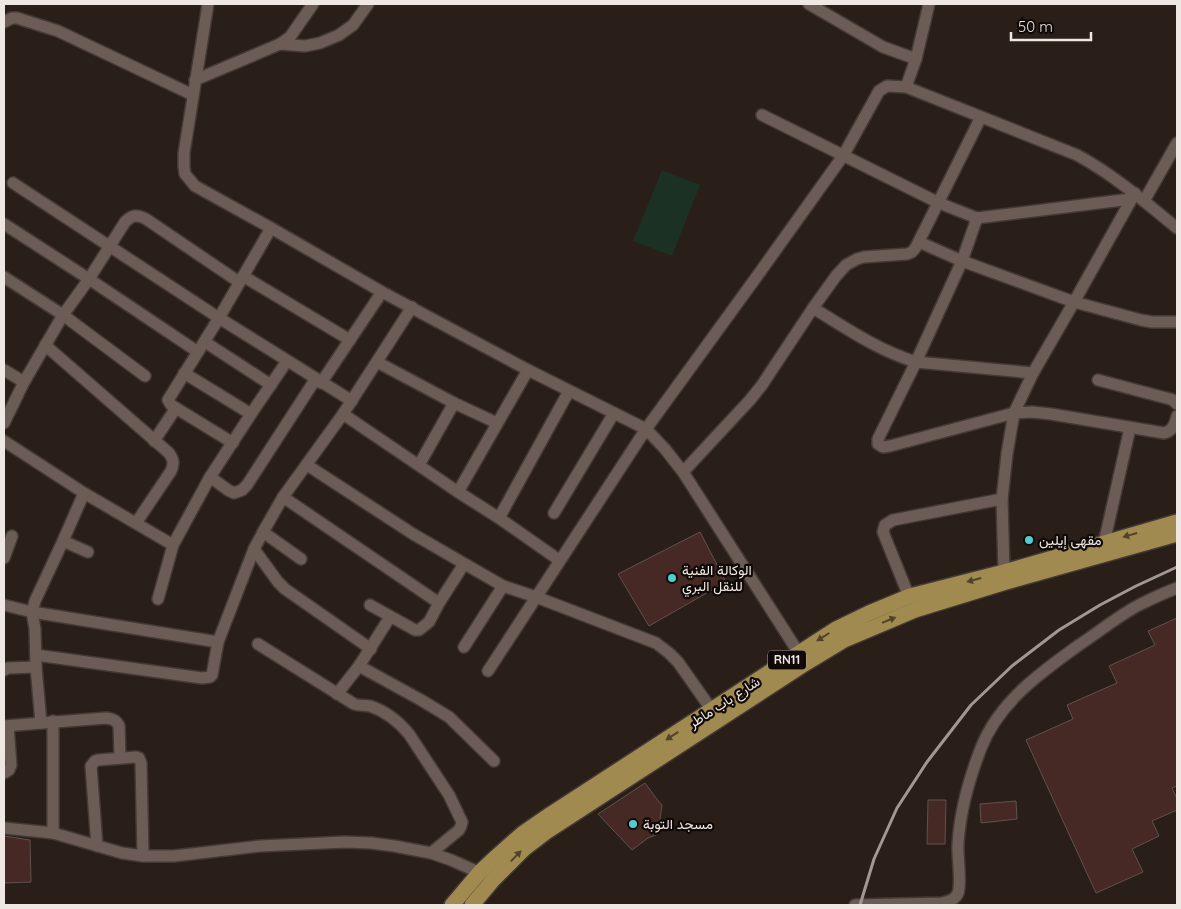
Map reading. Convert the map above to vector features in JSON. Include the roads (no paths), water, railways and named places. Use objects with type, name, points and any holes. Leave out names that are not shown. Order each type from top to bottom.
[{"type":"main road","name":"شارع باب ماطر","points":[[1005,577],[1104,543],[1177,522]]},
{"type":"main road","name":"شارع باب ماطر","points":[[452,905],[546,832],[715,715],[802,658],[844,640],[912,603],[1005,577],[1177,534]]},
{"type":"main road","name":"شارع باب ماطر","points":[[472,905],[487,876]]},
{"type":"street","points":[[208,4],[184,153],[185,174],[194,186],[382,292],[528,370],[646,429],[683,472],[802,658]]},
{"type":"street","points":[[195,80],[280,44],[290,37],[313,4]]},
{"type":"street","points":[[280,44],[305,46],[320,43],[339,35],[353,25],[368,4]]},
{"type":"street","points":[[809,4],[883,47],[916,59]]},
{"type":"street","points":[[906,87],[916,59],[929,4]]},
{"type":"street","points":[[4,22],[17,18],[58,31],[193,95]]},
{"type":"street","points":[[488,671],[646,429],[843,156],[879,91],[887,86],[906,87],[1077,155],[1093,164],[1177,228]]},
{"type":"street","points":[[762,115],[939,203],[978,218],[1137,198]]},
{"type":"street","points":[[683,472],[762,385],[813,308],[846,265],[864,257],[912,252],[939,203],[981,117]]},
{"type":"street","points":[[1005,577],[1002,499],[1014,413],[1033,373],[1074,302],[1137,198],[1177,143]]},
{"type":"street","points":[[13,183],[219,318],[352,401]]},
{"type":"street","points":[[4,422],[24,382],[63,315],[89,279],[125,222],[132,216],[138,215],[146,219],[241,279],[350,340]]},
{"type":"street","points":[[978,218],[962,261],[916,362],[878,439],[880,446],[890,446],[1014,413],[1051,414],[1164,433],[1169,432],[1173,428],[1177,416]]},
{"type":"street","points":[[4,224],[89,279],[201,347],[270,385]]},
{"type":"street","points":[[232,443],[171,405],[168,400],[219,318],[271,228]]},
{"type":"street","points":[[919,242],[962,261],[1074,302],[1141,320],[1177,322]]},
{"type":"street","points":[[4,277],[63,315],[145,376]]},
{"type":"street","points":[[210,476],[234,493],[242,490],[318,381],[350,340],[382,292]]},
{"type":"street","points":[[36,654],[206,678],[210,677],[214,671],[218,642],[254,549],[263,532],[283,498],[352,401],[412,307]]},
{"type":"street","points":[[813,308],[884,350],[902,358],[916,362],[1033,373]]},
{"type":"street","points":[[45,345],[171,456],[174,462],[173,466],[136,523]]},
{"type":"street","points":[[158,599],[173,545],[210,476],[287,361]]},
{"type":"street","points":[[376,362],[497,423]]},
{"type":"street","points":[[4,370],[24,382]]},
{"type":"street","points":[[458,492],[528,370]]},
{"type":"street","points":[[184,373],[251,414]]},
{"type":"street","points":[[1098,380],[1174,400],[1177,404]]},
{"type":"street","points":[[498,518],[569,391]]},
{"type":"street","points":[[419,465],[454,403]]},
{"type":"street","points":[[154,441],[176,408]]},
{"type":"street","points":[[554,513],[614,413]]},
{"type":"street","points":[[343,414],[560,560]]},
{"type":"street","points":[[1104,543],[1130,428]]},
{"type":"street","points":[[4,441],[84,492],[173,545]]},
{"type":"street","points":[[307,465],[413,534],[503,586],[656,643],[678,662],[715,715]]},
{"type":"street","points":[[41,723],[35,629],[32,612],[35,601],[84,492]]},
{"type":"street","points":[[283,498],[439,603]]},
{"type":"street","points":[[912,603],[883,532],[885,525],[893,520],[1002,499]]},
{"type":"street","points":[[263,532],[301,559]]},
{"type":"street","points":[[4,558],[12,536]]},
{"type":"street","points":[[63,541],[88,552]]},
{"type":"street","points":[[254,549],[285,589],[371,649]]},
{"type":"street","points":[[370,605],[415,630],[419,630],[429,622],[464,564]]},
{"type":"street","points":[[464,647],[503,586]]},
{"type":"street","points":[[855,905],[942,902],[956,897],[959,891],[958,845],[966,793],[977,759],[992,725],[1004,708],[1020,690],[1062,657],[1139,605],[1177,588]]},
{"type":"street","points":[[4,605],[32,612],[218,642]]},
{"type":"street","points":[[337,694],[371,649],[390,616]]},
{"type":"street","points":[[258,644],[354,704],[377,709],[402,725],[449,795],[462,822],[461,826],[431,853]]},
{"type":"street","points":[[4,670],[36,666]]},
{"type":"street","points":[[359,666],[449,717],[494,761]]},
{"type":"street","points":[[4,773],[9,770],[11,765],[6,726],[53,721],[113,719],[119,726],[120,757]]},
{"type":"street","points":[[53,721],[53,833]]},
{"type":"street","points":[[97,846],[91,766],[95,761],[120,757],[136,757],[141,760],[143,856]]},
{"type":"street","points":[[4,828],[53,833],[122,853],[143,856],[174,856],[260,846],[345,842],[394,846],[431,853],[487,876]]},
{"type":"railway","points":[[860,905],[874,859],[897,808],[927,762],[971,705],[1012,666],[1059,630],[1100,605],[1177,567]]},
{"type":"place","name":"مقهى إيلين","points":[[1029,540]]},
{"type":"place","name":"الوكالة الفنية للنقل البري","points":[[672,578]]},
{"type":"place","name":"مسجد التوبة","points":[[633,824]]}]
